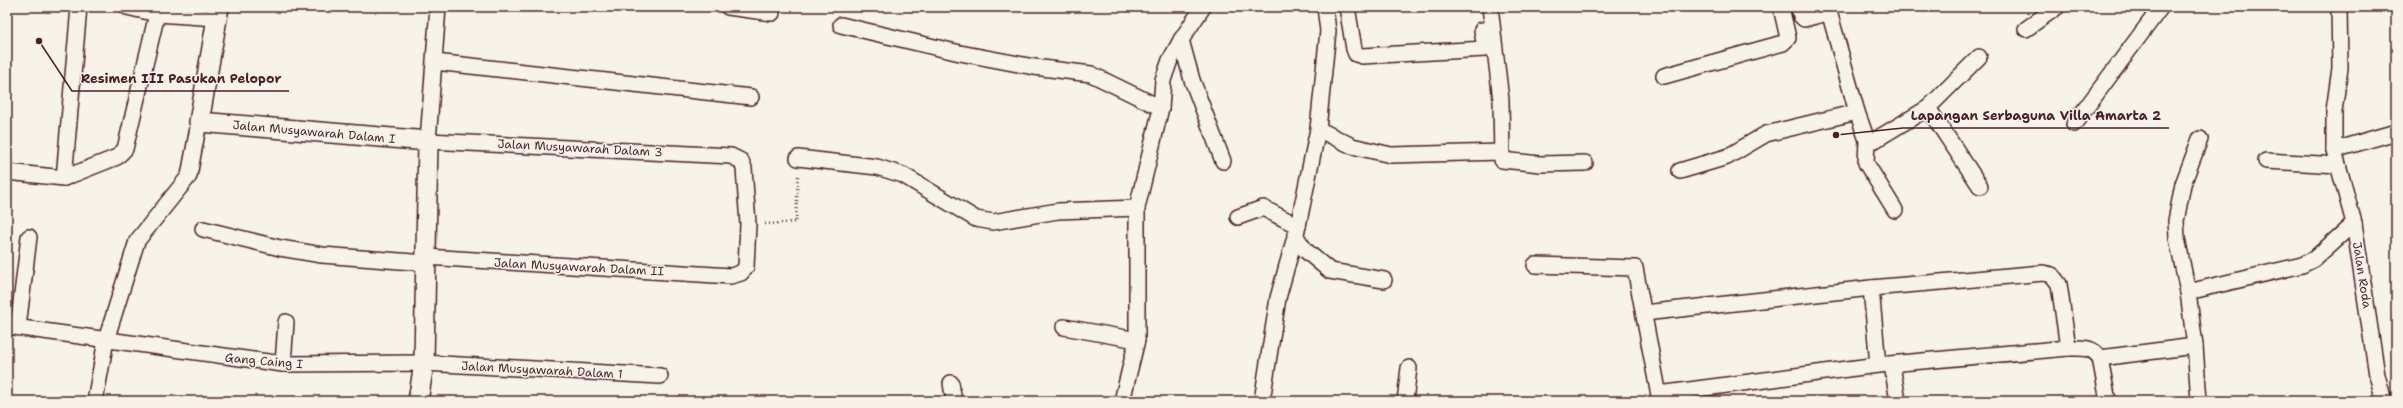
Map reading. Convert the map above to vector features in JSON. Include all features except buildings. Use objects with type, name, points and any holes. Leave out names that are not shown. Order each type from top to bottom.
[{"type":"street","points":[[64,178],[79,7]]},
{"type":"street","points":[[95,401],[106,340],[137,241],[189,176],[218,13],[157,14],[127,7]]},
{"type":"street","points":[[418,401],[424,363],[428,141],[438,7]]},
{"type":"street","points":[[728,7],[772,13]]},
{"type":"street","points":[[1262,401],[1278,298],[1297,231],[1318,128],[1328,31],[1325,7]]},
{"type":"street","points":[[1347,7],[1354,49],[1356,54],[1362,56],[1485,49],[1480,7]]},
{"type":"street","points":[[1490,7],[1501,100],[1502,160],[1540,164],[1585,163]]},
{"type":"street","points":[[1664,76],[1784,43],[1788,38],[1788,32],[1781,7]]},
{"type":"street","points":[[2026,29],[2057,7]]},
{"type":"street","points":[[2074,124],[2161,7]]},
{"type":"street","name":"Jalan Roda","points":[[2339,7],[2340,68],[2334,110],[2334,150],[2354,223],[2377,375],[2384,401]]},
{"type":"street","points":[[1122,401],[1137,340],[1137,208],[1161,108],[1166,70],[1181,40],[1201,8]]},
{"type":"street","points":[[1800,12],[1804,19],[1827,13],[1830,15],[1857,112],[1867,140],[1866,163],[1895,210]]},
{"type":"street","points":[[7,172],[64,178],[117,157],[125,149],[157,14]]},
{"type":"street","points":[[841,25],[982,57],[1034,67],[1091,74],[1161,108]]},
{"type":"street","points":[[1181,40],[1192,80],[1223,161]]},
{"type":"street","points":[[1867,140],[1875,140],[1928,108],[1979,57]]},
{"type":"street","points":[[435,62],[751,97]]},
{"type":"street","points":[[1928,108],[1980,186]]},
{"type":"street","points":[[1680,171],[1727,157],[1766,134],[1857,112]]},
{"type":"street","name":"Jalan Musyawarah Dalam I","points":[[199,122],[428,141]]},
{"type":"street","points":[[1318,128],[1352,146],[1391,155],[1501,152]]},
{"type":"street","points":[[2334,150],[2396,132]]},
{"type":"street","points":[[2199,401],[2195,346],[2188,292],[2177,238],[2176,221],[2184,184],[2200,139]]},
{"type":"street","name":"Jalan Musyawarah Dalam 3","points":[[428,141],[731,156],[741,161],[744,168],[748,224]]},
{"type":"street","points":[[798,158],[877,167],[903,176],[976,219],[987,222],[1058,211],[1137,208]]},
{"type":"street","points":[[2266,162],[2338,165]]},
{"type":"street","points":[[1238,217],[1263,208],[1297,231],[1305,250],[1330,271],[1384,280]]},
{"type":"street","points":[[2188,292],[2302,265],[2314,259],[2354,223]]},
{"type":"street","name":"Jalan Musyawarah Dalam II","points":[[426,260],[731,276],[741,273],[746,267],[748,224]]},
{"type":"street","points":[[203,229],[280,248],[322,255],[426,260]]},
{"type":"street","points":[[12,327],[29,237]]},
{"type":"street","points":[[1535,265],[1635,268],[1660,397],[1885,365],[2068,348],[2090,349],[2100,358],[2108,401]]},
{"type":"street","points":[[1644,313],[1871,288],[2048,274],[2059,284],[2068,348]]},
{"type":"street","points":[[1871,288],[1885,365],[1898,401]]},
{"type":"street","points":[[282,364],[286,322]]},
{"type":"street","name":"Gang Caing I","points":[[12,327],[282,364],[424,363]]},
{"type":"street","points":[[1064,327],[1137,340]]},
{"type":"street","points":[[2100,358],[2195,346]]},
{"type":"street","name":"Jalan Musyawarah Dalam 1","points":[[424,363],[660,376]]},
{"type":"street","points":[[1405,401],[1409,368]]},
{"type":"street","points":[[951,383],[954,401]]},
{"type":"path","points":[[748,224],[796,222],[798,158]]},
{"type":"place","name":"Resimen III Pasukan Pelopor","points":[[39,41]]},
{"type":"place","name":"Lapangan Serbaguna Villa Amarta 2","points":[[1836,135]]}]
